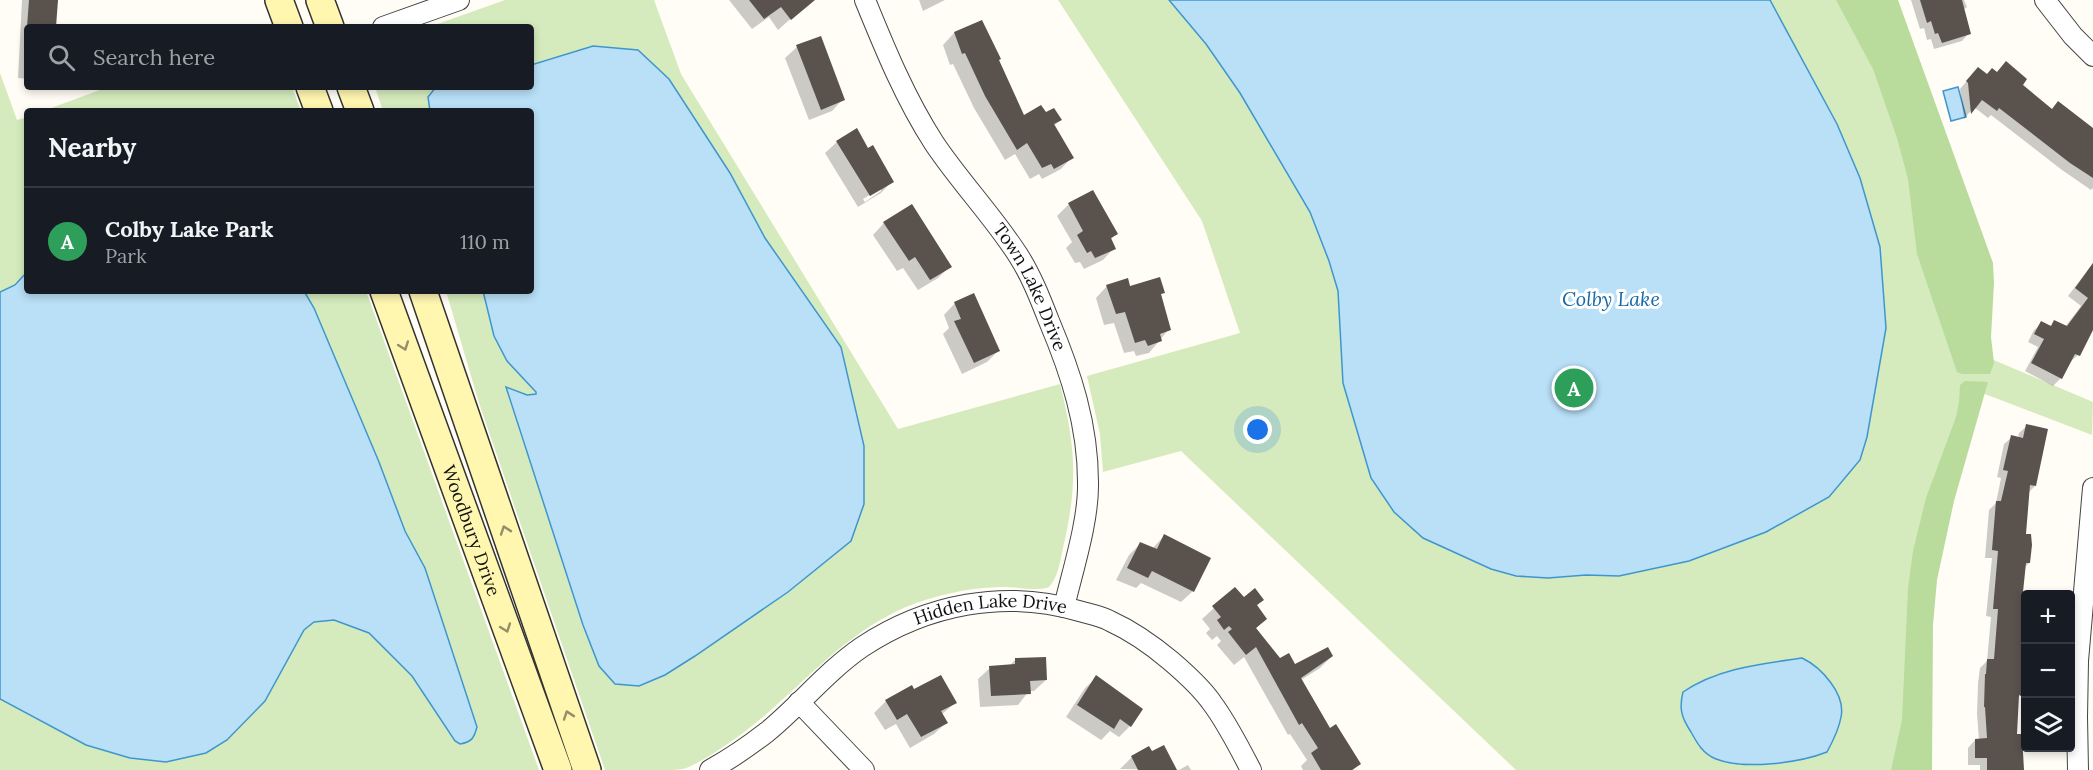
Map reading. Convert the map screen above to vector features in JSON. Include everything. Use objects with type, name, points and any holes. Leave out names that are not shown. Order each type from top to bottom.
[{"type":"main road","points":[[279,0],[288,24]]},
{"type":"main road","points":[[320,0],[329,24]]},
{"type":"main road","points":[[311,90],[318,108]]},
{"type":"main road","points":[[352,90],[359,108]]},
{"type":"main road","name":"Woodbury Drive","points":[[385,294],[558,770]]},
{"type":"main road","name":"Woodbury Drive","points":[[424,294],[587,770]]},
{"type":"street","points":[[391,24],[459,0]]},
{"type":"street","name":"Town Lake Drive","points":[[865,0],[895,73],[935,144],[1019,257],[1038,294],[1072,381],[1084,428],[1089,485],[1083,524],[1064,607]]},
{"type":"street","points":[[2045,0],[2073,36],[2093,56]]},
{"type":"street","points":[[2078,770],[2078,661],[2093,488]]},
{"type":"street","name":"Hidden Lake Drive","points":[[710,770],[767,732],[832,671],[861,648],[896,627],[931,612],[963,604],[1023,600],[1064,607],[1109,620],[1149,643],[1183,671],[1212,702],[1251,770]]},
{"type":"street","points":[[799,702],[864,770]]},
{"type":"green space","points":[[505,0],[654,0],[681,74],[898,429],[1060,384],[1072,447],[1073,485],[1060,564],[1055,579],[1049,587],[975,589],[940,596],[906,607],[879,621],[832,654],[747,730],[698,762],[677,770],[605,770],[479,403],[447,294],[534,294],[534,108],[382,108],[376,90],[534,90],[534,24],[437,24]]},
{"type":"green space","points":[[1058,0],[1891,0],[1984,356],[2093,402],[2092,435],[1977,391],[1929,576],[1927,770],[1516,770],[1181,451],[1103,472],[1100,434],[1087,376],[1240,333],[1202,221]]},
{"type":"green space","points":[[1836,0],[1898,0],[1993,263],[1991,337],[1994,363],[1990,374],[1957,372],[1917,254],[1908,179],[1897,138],[1873,69]]},
{"type":"green space","points":[[0,73],[17,120],[24,118],[24,294],[367,294],[539,770],[0,770]]},
{"type":"green space","points":[[100,90],[293,90],[300,108],[51,108]]},
{"type":"green space","points":[[1965,381],[1988,382],[1954,501],[1937,580],[1933,625],[1932,770],[1891,770],[1902,720],[1908,589],[1913,551],[1926,498],[1956,417],[1960,385]]},
{"type":"water","name":"Colby Lake","points":[[1169,0],[1770,0],[1837,124],[1860,178],[1880,247],[1886,328],[1867,437],[1860,460],[1829,497],[1766,532],[1689,561],[1619,576],[1586,575],[1548,578],[1516,576],[1491,569],[1423,538],[1394,512],[1371,478],[1343,383],[1338,291],[1310,212],[1240,93],[1206,44]]},
{"type":"water","points":[[593,46],[638,50],[669,79],[730,173],[765,238],[841,347],[864,446],[864,504],[851,541],[788,592],[695,656],[665,675],[639,686],[615,684],[599,666],[583,625],[506,387],[527,395],[536,394],[536,392],[507,361],[494,336],[484,294],[534,294],[534,108],[430,108],[428,97],[434,90],[534,90],[534,64]]},
{"type":"water","points":[[1958,87],[1966,117],[1951,121],[1943,91]]},
{"type":"water","points":[[24,275],[24,294],[306,294],[314,308],[379,462],[405,531],[425,568],[477,727],[472,739],[460,744],[455,741],[412,676],[369,633],[334,620],[314,622],[304,630],[265,701],[227,740],[206,753],[166,762],[130,758],[86,745],[0,699],[0,292],[15,285]]},
{"type":"water","points":[[1802,658],[1824,675],[1840,699],[1842,708],[1840,721],[1827,752],[1787,762],[1756,765],[1716,759],[1704,751],[1683,717],[1681,703],[1683,692],[1725,672]]},
{"type":"building","points":[[29,0],[58,0],[56,24],[27,24]]},
{"type":"building","points":[[749,0],[815,0],[791,20],[781,7],[764,19]]},
{"type":"building","points":[[1920,0],[1962,0],[1971,34],[1942,43],[1938,33],[1935,34],[1931,21],[1927,23]]},
{"type":"building","points":[[982,20],[1024,115],[1041,105],[1046,112],[1054,108],[1062,120],[1054,124],[1074,158],[1054,169],[1051,164],[1042,168],[1027,143],[1017,150],[985,96],[965,53],[962,54],[954,32]]},
{"type":"building","points":[[821,36],[845,100],[821,110],[796,45]]},
{"type":"building","points":[[2006,61],[2027,79],[2023,85],[2052,109],[2058,101],[2093,128],[2093,178],[1999,108],[1997,111],[1982,100],[1971,114],[1966,81],[1978,67],[1987,74],[1992,68],[1997,72]]},
{"type":"building","points":[[857,128],[868,148],[873,145],[894,182],[870,196],[836,141]]},
{"type":"building","points":[[1093,190],[1118,234],[1111,238],[1116,249],[1095,258],[1091,251],[1087,253],[1077,235],[1083,231],[1068,203]]},
{"type":"building","points":[[912,204],[952,267],[930,280],[915,257],[909,261],[883,222]]},
{"type":"building","points":[[2093,263],[2093,330],[2080,356],[2075,354],[2062,379],[2031,363],[2044,339],[2034,334],[2041,321],[2051,326],[2054,320],[2067,326],[2088,298],[2075,288]]},
{"type":"building","points":[[1160,277],[1165,293],[1161,294],[1171,330],[1160,334],[1162,341],[1148,346],[1145,340],[1135,343],[1125,312],[1116,314],[1106,285],[1128,278],[1130,286]]},
{"type":"building","points":[[974,293],[1000,351],[974,363],[954,321],[961,319],[954,302]]},
{"type":"building","points":[[2026,424],[2048,429],[2036,486],[2030,485],[2026,534],[2031,534],[2032,545],[2030,563],[2026,563],[2023,590],[2021,590],[2021,696],[2019,695],[2017,734],[2021,734],[2024,770],[1987,770],[1987,758],[1975,758],[1975,739],[1987,738],[1984,707],[1985,674],[1987,659],[1994,659],[1998,609],[1993,609],[1998,551],[1992,550],[1996,501],[2001,501],[2008,471],[2003,470],[2011,435],[2023,438]]},
{"type":"building","points":[[1164,534],[1211,558],[1194,592],[1152,571],[1148,578],[1127,568],[1140,542],[1157,549]]},
{"type":"building","points":[[1235,587],[1244,597],[1255,588],[1264,600],[1257,605],[1267,619],[1256,628],[1280,658],[1289,653],[1295,664],[1328,647],[1333,656],[1301,678],[1330,728],[1336,724],[1361,764],[1352,770],[1321,770],[1311,753],[1318,748],[1302,723],[1299,725],[1256,647],[1246,655],[1228,632],[1232,629],[1229,626],[1224,630],[1217,620],[1221,617],[1212,606]]},
{"type":"building","points":[[1046,657],[1047,680],[1030,681],[1031,694],[991,696],[989,666],[1015,664],[1015,658]]},
{"type":"building","points":[[941,675],[957,703],[941,711],[948,723],[921,737],[907,714],[897,720],[885,700],[912,685],[914,689]]},
{"type":"building","points":[[1096,675],[1143,709],[1131,727],[1120,719],[1114,729],[1077,705]]},
{"type":"building","points":[[1164,745],[1177,770],[1138,770],[1131,756],[1149,746],[1152,751]]},
{"type":"place","name":"Colby Lake Park","points":[[1574,388]]}]
